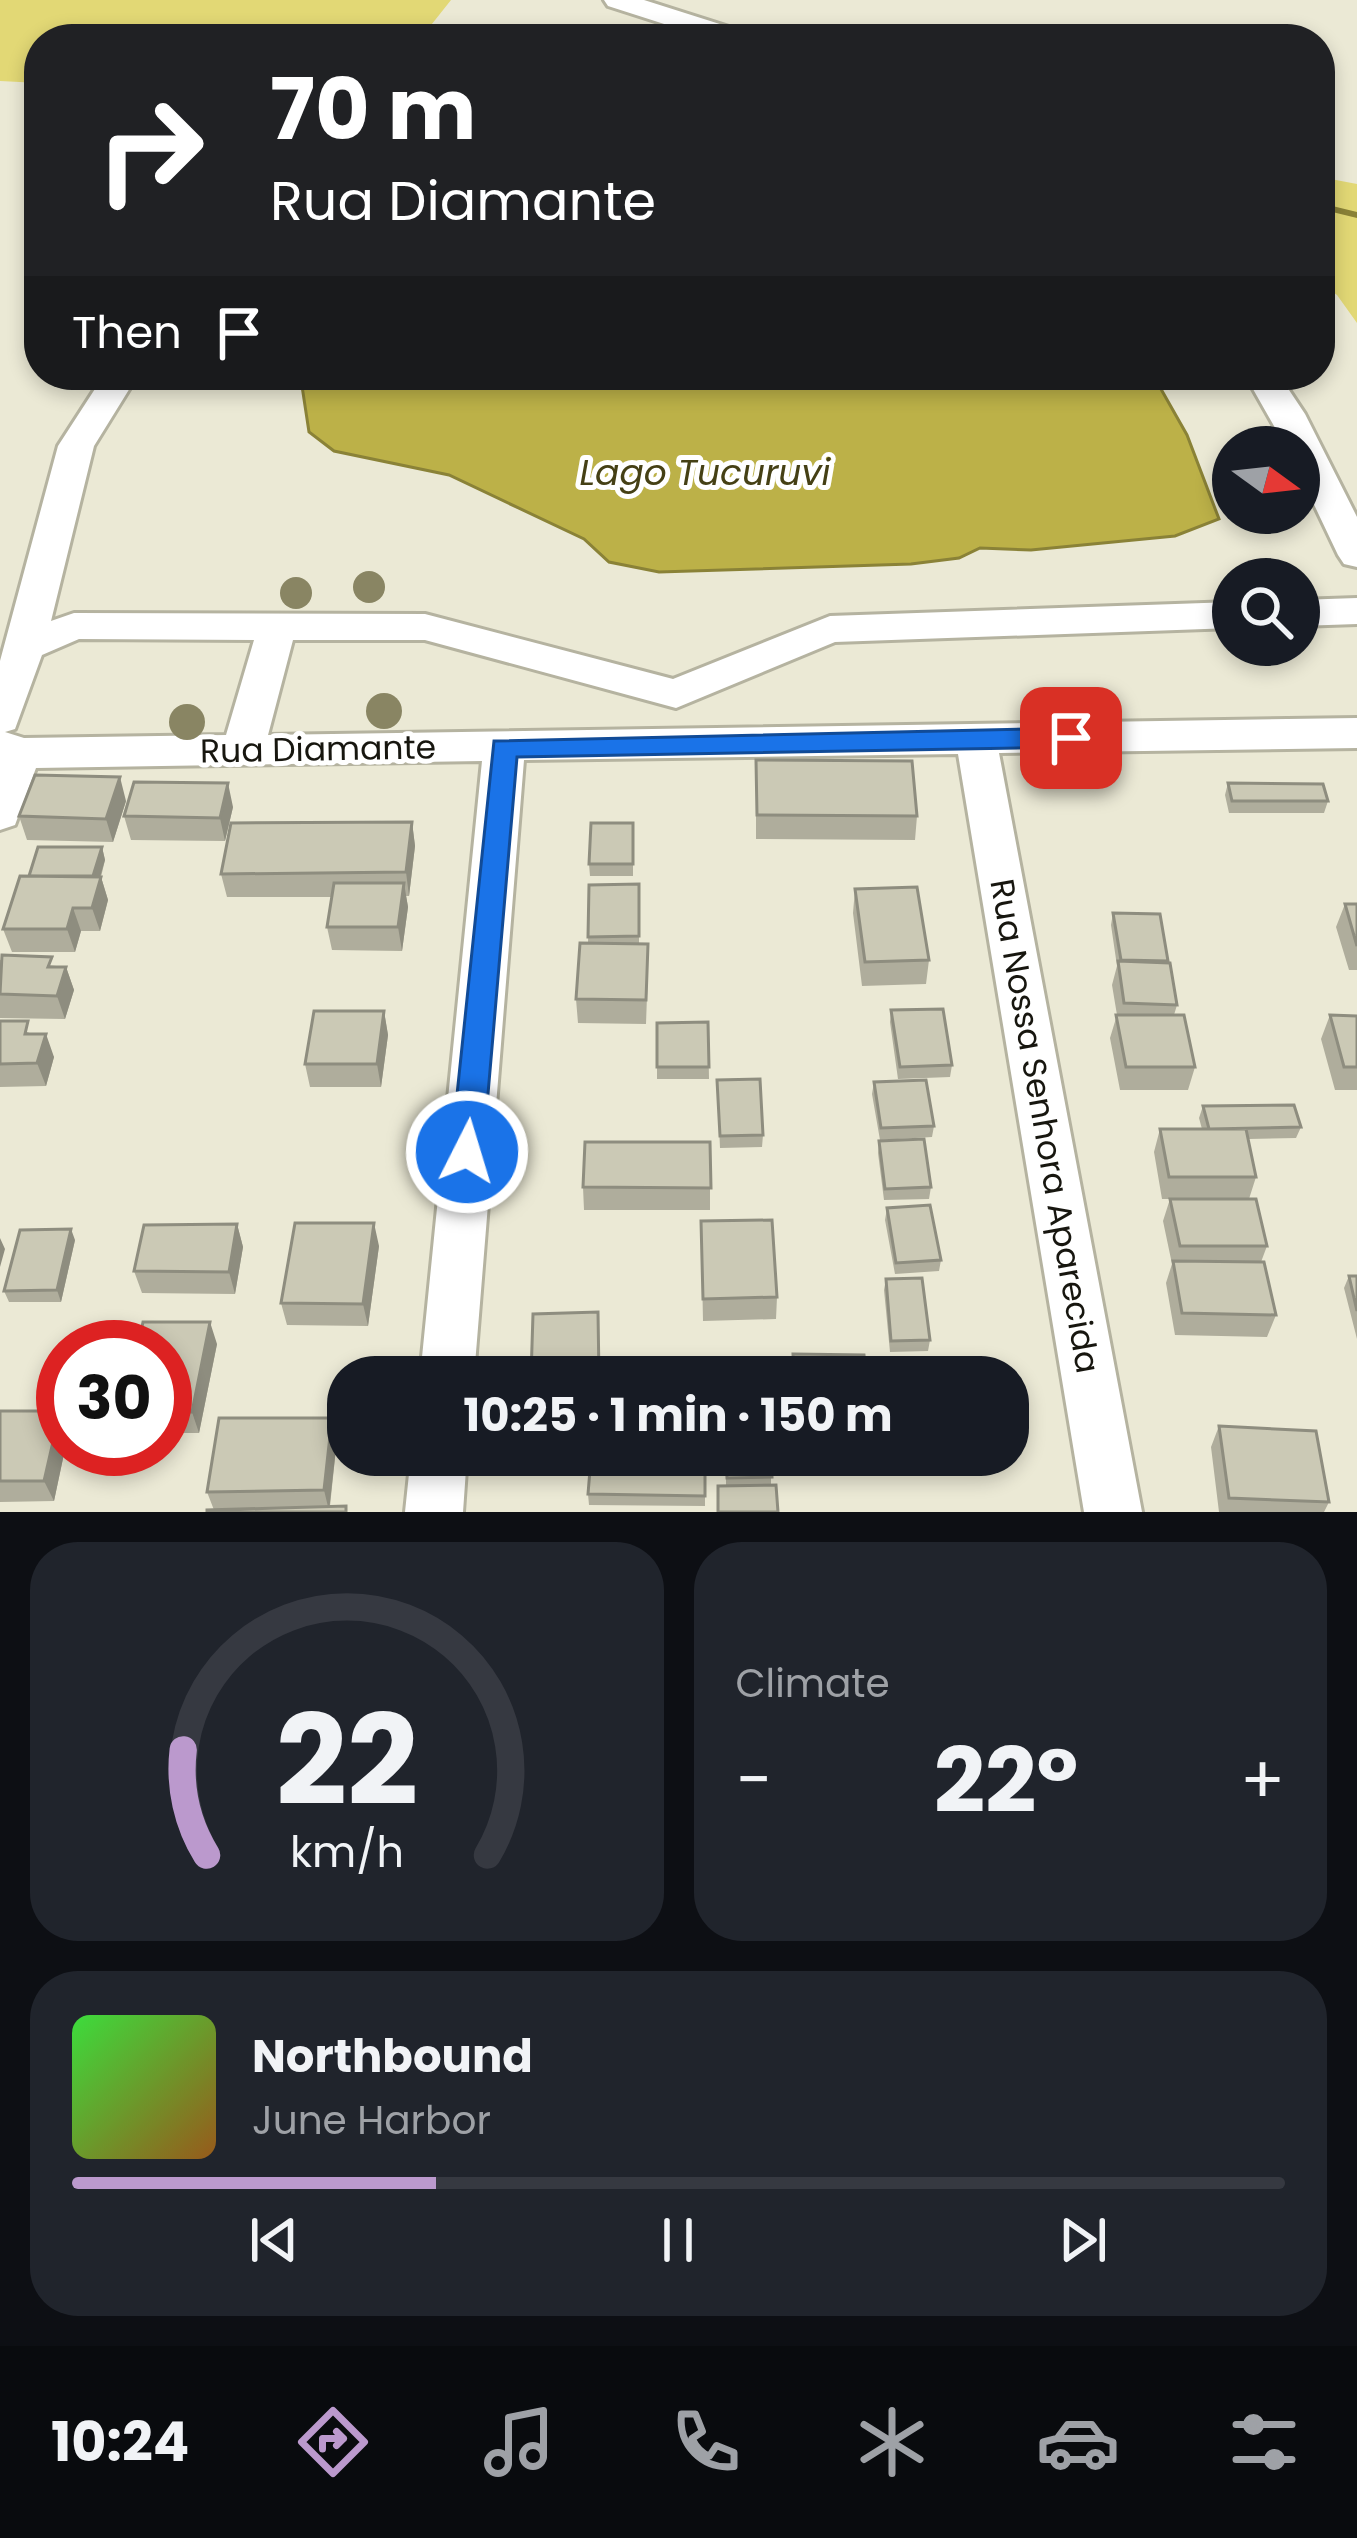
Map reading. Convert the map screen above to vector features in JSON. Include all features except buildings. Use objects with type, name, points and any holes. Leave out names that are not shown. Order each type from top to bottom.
[{"type":"street","points":[[617,0],[691,24]]},
{"type":"street","points":[[0,814],[6,739],[25,647],[76,446],[111,390]]},
{"type":"street","points":[[1272,390],[1357,555]]},
{"type":"street","points":[[1320,612],[1357,611]]},
{"type":"street","points":[[25,647],[74,626],[425,627],[676,694],[830,629],[1212,616]]},
{"type":"street","points":[[243,750],[278,627]]},
{"type":"street","name":"Rua Diamante","points":[[6,739],[243,750],[1357,733]]},
{"type":"street","name":"Rua Nossa Senhora Aparecida","points":[[976,739],[1114,1512]]},
{"type":"street","points":[[449,1356],[504,747]]},
{"type":"street","points":[[434,1512],[438,1476]]},
{"type":"shaded area","points":[[0,0],[451,0],[432,24],[24,24],[24,82],[0,81]]},
{"type":"shaded area","points":[[1335,180],[1357,184],[1357,323],[1337,295]]},
{"type":"water","name":"Lago Tucuruvi","points":[[303,390],[1162,390],[1187,435],[1212,501],[1212,522],[1175,536],[1031,550],[980,548],[959,558],[911,564],[659,572],[609,562],[584,539],[449,475],[334,451],[309,432]]},
{"type":"waterway","points":[[1335,210],[1357,215]]},
{"type":"route","points":[[467,1152],[504,747],[1071,738]]}]
